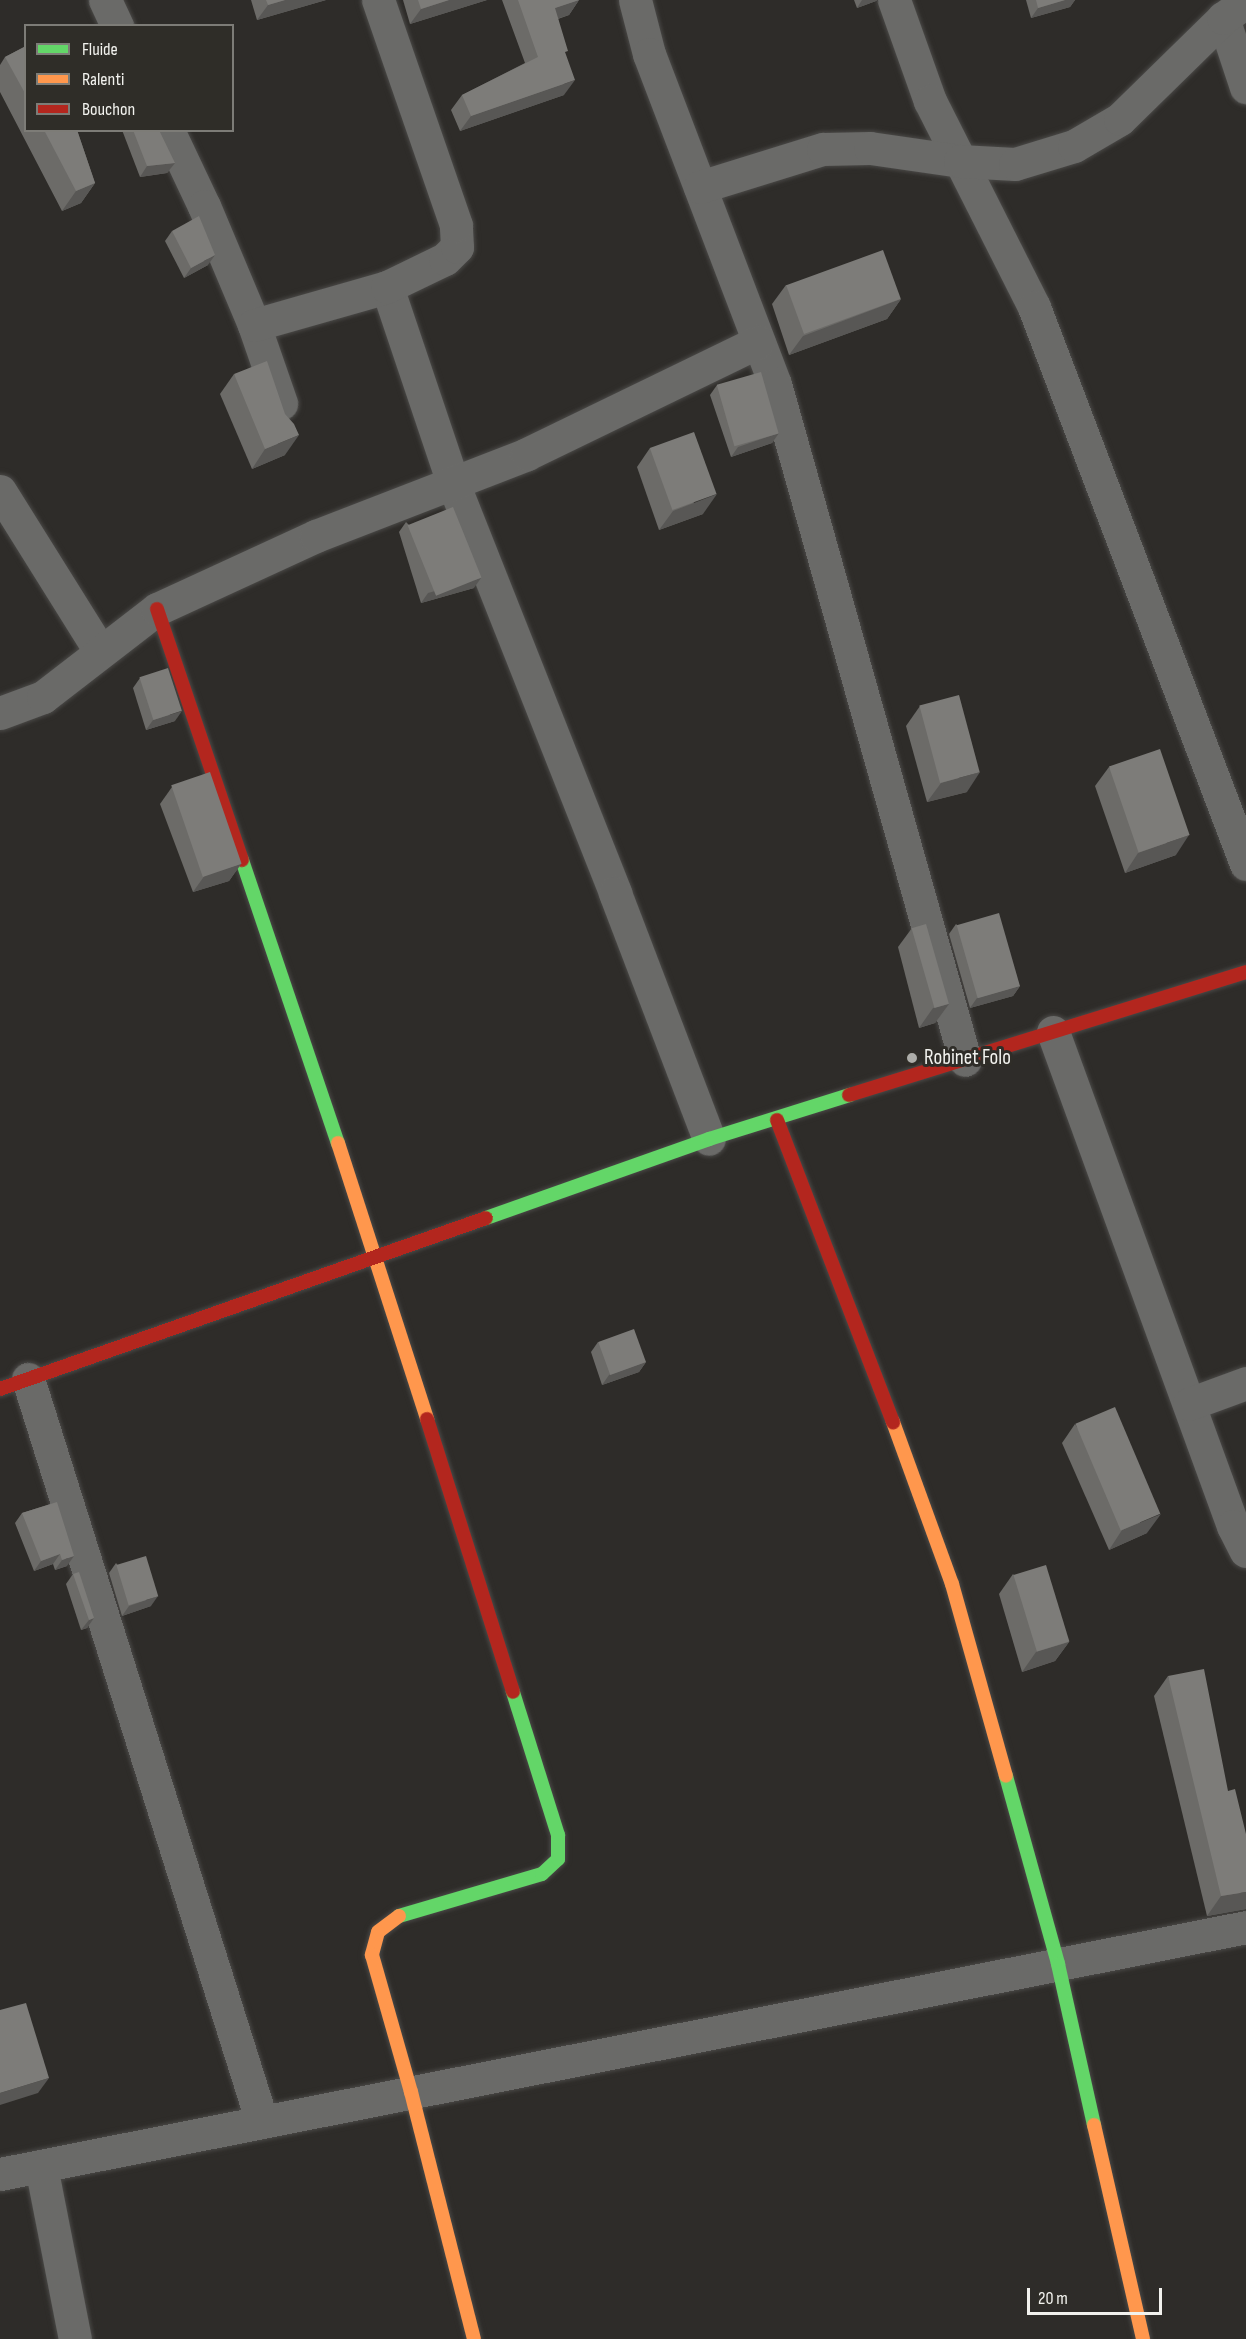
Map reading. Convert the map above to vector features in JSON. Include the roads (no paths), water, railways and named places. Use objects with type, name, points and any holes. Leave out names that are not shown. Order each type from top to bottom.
[{"type":"street","points":[[105,0],[116,24]]},
{"type":"street","points":[[254,325],[387,287],[445,259],[457,247],[456,225],[378,0]]},
{"type":"street","points":[[635,0],[649,54],[775,384],[965,1060]]},
{"type":"street","points":[[894,0],[930,101],[1034,307],[1246,864]]},
{"type":"street","points":[[700,187],[823,149],[870,148],[960,161],[1015,164],[1074,146],[1120,119],[1234,10]]},
{"type":"street","points":[[1234,10],[1246,87]]},
{"type":"street","points":[[169,132],[204,206],[254,325],[289,428]]},
{"type":"street","points":[[387,287],[453,483],[615,893],[709,1139]]},
{"type":"street","points":[[0,713],[43,697],[157,609],[316,536],[527,454],[758,342]]},
{"type":"street","points":[[0,491],[100,651]]},
{"type":"street","points":[[157,609],[376,1255],[558,1835],[558,1859],[542,1874],[393,1918],[378,1932],[372,1955],[411,2092],[474,2339]]},
{"type":"street","points":[[262,2122],[14,1384],[709,1139],[777,1120],[1246,972]]},
{"type":"street","points":[[1053,1032],[1233,1526],[1246,1551]]},
{"type":"street","points":[[777,1120],[867,1352],[952,1584],[1058,1964],[1143,2339]]},
{"type":"street","points":[[1188,1404],[1246,1383]]},
{"type":"street","points":[[0,2174],[1246,1927]]},
{"type":"street","points":[[41,2166],[75,2339]]},
{"type":"place","name":"Robinet Folo","points":[[912,1058]]}]
